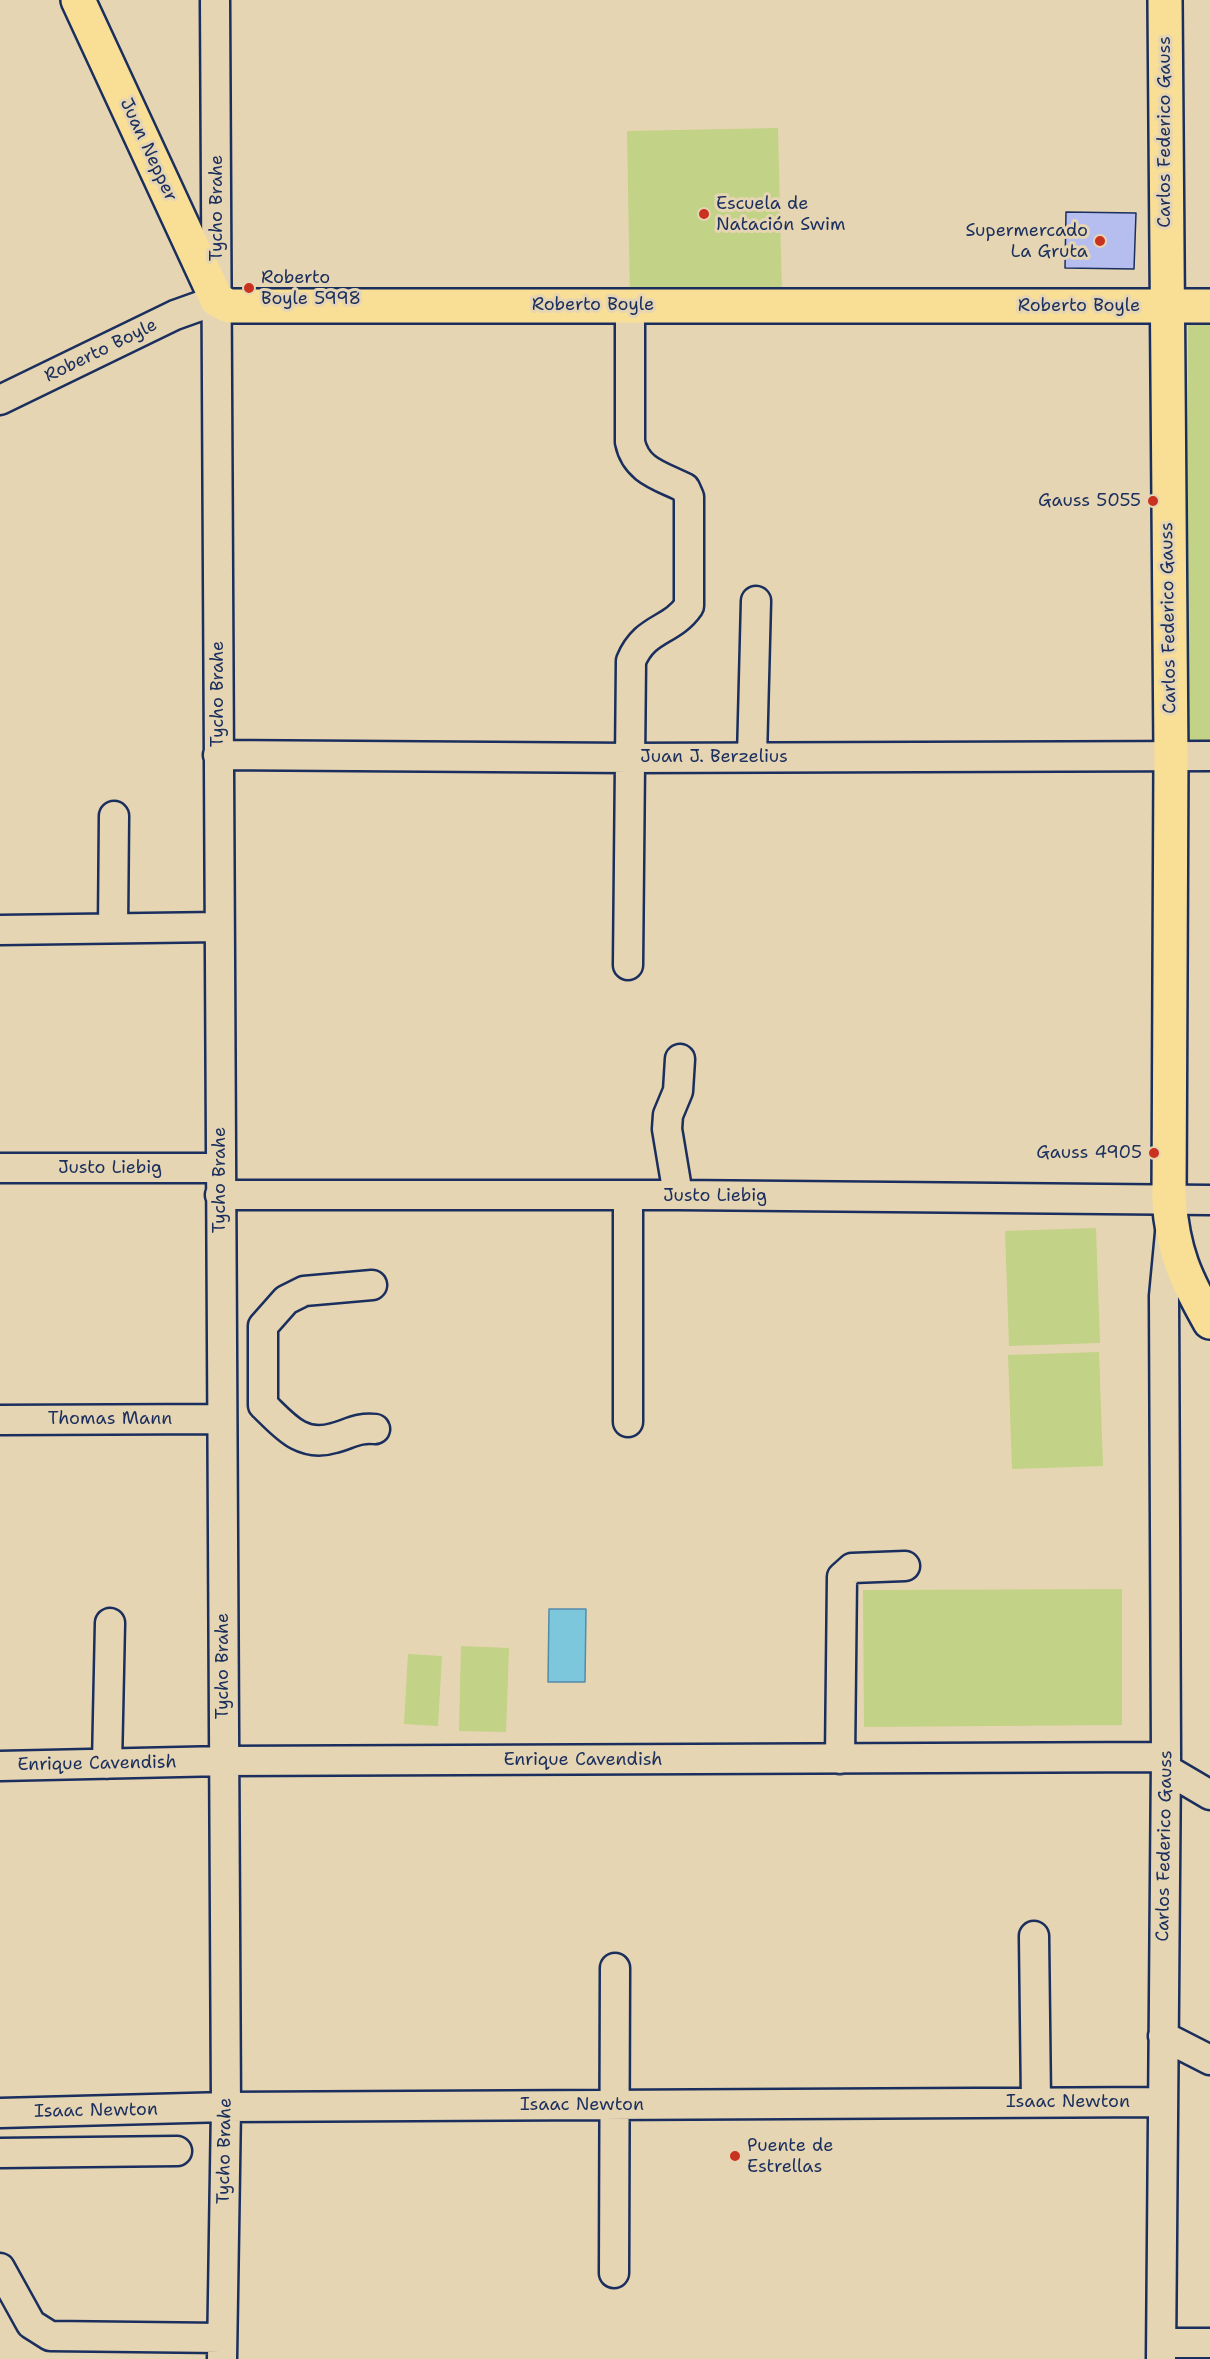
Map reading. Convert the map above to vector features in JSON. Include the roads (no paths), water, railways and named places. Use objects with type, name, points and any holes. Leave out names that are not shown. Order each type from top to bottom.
[{"type":"main road","name":"Juan Nepper","points":[[78,0],[217,300]]},
{"type":"main road","name":"Carlos Federico Gauss","points":[[1165,0],[1171,756],[1170,1213]]},
{"type":"main road","name":"Roberto Boyle","points":[[217,300],[229,306],[247,307],[1210,306]]},
{"type":"main road","points":[[1170,1213],[1182,1267],[1205,1313]]},
{"type":"street","name":"Tycho Brahe","points":[[215,0],[226,2108],[222,2349]]},
{"type":"street","name":"Roberto Boyle","points":[[0,400],[175,315],[217,300]]},
{"type":"street","points":[[628,965],[631,661],[638,644],[683,615],[689,606],[689,497],[685,488],[640,465],[633,457],[630,442],[630,305]]},
{"type":"street","points":[[752,757],[756,601]]},
{"type":"street","name":"Juan J. Berzelius","points":[[218,755],[629,758],[1210,756]]},
{"type":"street","points":[[113,928],[114,816]]},
{"type":"street","points":[[0,930],[219,927]]},
{"type":"street","points":[[678,1195],[667,1129],[668,1115],[678,1091],[680,1059]]},
{"type":"street","name":"Justo Liebig","points":[[0,1168],[221,1182],[678,1195],[1170,1213],[1210,1200]]},
{"type":"street","points":[[628,1195],[628,1422]]},
{"type":"street","name":"Carlos Federico Gauss","points":[[1162,2351],[1166,1763],[1164,1296],[1170,1213]]},
{"type":"street","points":[[372,1285],[304,1291],[286,1300],[263,1326],[263,1405],[290,1432],[302,1439],[333,1438],[363,1428],[375,1429]]},
{"type":"street","name":"Carlos Federico Gauss","points":[[1165,1333],[1174,1307],[1183,1303],[1205,1313]]},
{"type":"street","name":"Thomas Mann","points":[[0,1420],[221,1411],[263,1405]]},
{"type":"street","points":[[840,1759],[842,1576],[852,1568],[905,1566]]},
{"type":"street","points":[[107,1764],[110,1623]]},
{"type":"street","name":"Enrique Cavendish","points":[[0,1766],[224,1761],[840,1759],[1166,1763]]},
{"type":"street","points":[[1166,1763],[1210,1795]]},
{"type":"street","points":[[1034,1936],[1036,2102]]},
{"type":"street","points":[[614,2273],[615,1968]]},
{"type":"street","points":[[1163,2036],[1210,2060]]},
{"type":"street","name":"Isaac Newton","points":[[0,2113],[226,2108],[1163,2102]]},
{"type":"street","points":[[0,2153],[177,2151]]},
{"type":"street","points":[[0,2268],[31,2324],[50,2336],[222,2349]]},
{"type":"street","points":[[1162,2351],[1210,2343]]},
{"type":"water","points":[[549,1609],[586,1609],[585,1682],[548,1682]]},
{"type":"place","name":"Escuela de Natación Swim","points":[[704,214]]},
{"type":"place","name":"Supermercado La Gruta","points":[[1100,241]]},
{"type":"place","name":"Roberto Boyle 5998","points":[[249,288]]},
{"type":"place","name":"Gauss 5055","points":[[1153,501]]},
{"type":"place","name":"Gauss 4905","points":[[1154,1153]]},
{"type":"place","name":"Puente de Estrellas","points":[[735,2156]]}]
